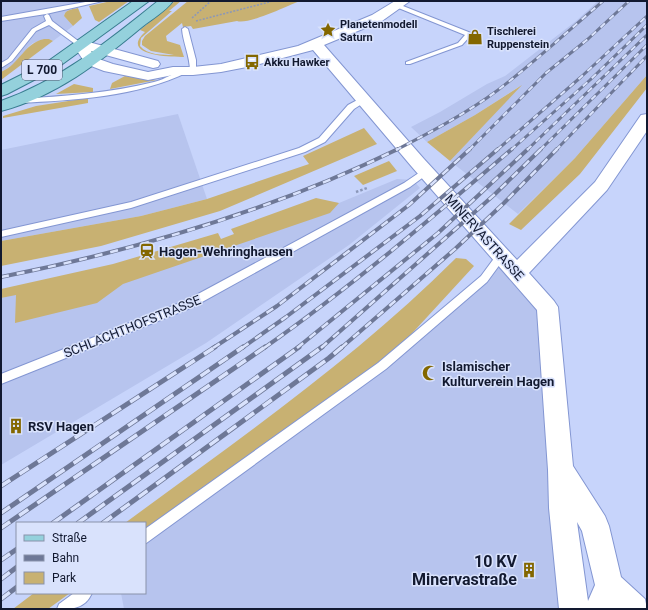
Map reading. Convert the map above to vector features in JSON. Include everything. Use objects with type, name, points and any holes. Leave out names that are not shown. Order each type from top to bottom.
[{"type":"main road","name":"L 700","points":[[1,91],[52,65],[142,1]]},
{"type":"main road","name":"L 700","points":[[1,106],[19,101],[54,84],[91,61],[166,1]]},
{"type":"street","points":[[80,44],[91,61],[109,68],[148,76],[252,62],[303,49],[376,18],[401,3]]},
{"type":"street","points":[[80,44],[106,50],[135,60],[163,65],[184,71]]},
{"type":"street","name":"MINERVASTRASSE","points":[[316,44],[547,307],[562,470],[562,508],[574,609]]},
{"type":"street","points":[[509,264],[601,186],[647,119]]},
{"type":"street","name":"MINERVASTRASSE","points":[[562,470],[595,526],[604,597]]},
{"type":"street","points":[[604,597],[635,609]]},
{"type":"lane","points":[[1,18],[46,12],[100,1]]},
{"type":"lane","points":[[401,3],[469,34],[460,44],[408,63]]},
{"type":"lane","points":[[46,12],[49,22],[80,44]]},
{"type":"lane","points":[[1,66],[10,60],[34,30],[49,22]]},
{"type":"lane","points":[[19,101],[76,96],[160,83],[184,71],[194,59],[187,43],[185,29]]},
{"type":"lane","points":[[1,234],[131,204],[203,183],[302,150],[322,140],[351,107],[364,100]]},
{"type":"lane","name":"SCHLACHTHOFSTRASSE","points":[[1,378],[189,304],[407,185],[426,171]]},
{"type":"lane","points":[[146,536],[382,366],[484,279],[509,264]]},
{"type":"lane","points":[[64,609],[84,594]]},
{"type":"path","points":[[185,29],[193,17],[211,1]]},
{"type":"path","points":[[190,22],[273,1]]},
{"type":"shaded area","points":[[1,1],[77,1],[78,8],[71,9],[64,14],[73,26],[53,41],[44,39],[33,43],[14,64],[1,72]]},
{"type":"shaded area","points":[[598,1],[647,1],[647,75],[575,158],[518,214],[450,161],[520,86],[475,115],[427,142],[411,127],[440,112],[487,84],[505,76],[576,21]]},
{"type":"shaded area","points":[[178,114],[207,199],[141,216],[1,241],[1,150]]},
{"type":"shaded area","points":[[397,179],[413,180],[420,188],[349,245],[206,343],[1,465],[1,298],[221,240],[327,201],[339,203]]},
{"type":"shaded area","points":[[501,256],[547,307],[574,609],[124,609],[121,594],[146,594],[146,536],[288,432],[484,279]]},
{"type":"green space","points":[[111,1],[129,1],[99,22],[95,20],[89,6]]},
{"type":"green space","points":[[175,1],[181,1],[169,11],[172,11],[141,38],[140,46],[143,49],[156,54],[174,55],[151,51],[142,45],[142,41],[145,36],[188,1],[300,1],[250,20],[193,29],[191,26],[183,27],[182,23],[166,36],[167,41],[180,45],[184,57],[158,55],[149,53],[142,50],[138,46],[139,40],[145,32],[140,30]]},
{"type":"green space","points":[[78,8],[82,18],[73,26],[64,16],[67,11]]},
{"type":"green space","points":[[44,39],[53,41],[1,80],[1,72],[13,64],[31,45]]},
{"type":"green space","points":[[647,75],[647,88],[580,174],[521,230],[509,224],[575,158]]},
{"type":"green space","points":[[125,76],[157,80],[110,89],[112,83]]},
{"type":"green space","points":[[74,84],[93,88],[93,92],[56,94]]},
{"type":"green space","points":[[522,85],[450,161],[427,142],[475,115]]},
{"type":"green space","points":[[88,98],[88,103],[3,118],[3,116],[36,106]]},
{"type":"green space","points":[[364,128],[377,144],[220,211],[101,246],[1,266],[1,241],[141,216],[207,199],[309,164],[303,156]]},
{"type":"green space","points":[[389,161],[397,171],[363,185],[354,176]]},
{"type":"green space","points":[[316,198],[339,203],[330,213],[123,284],[97,303],[15,323],[16,295],[1,298],[1,289],[113,264],[218,233],[221,239],[234,234],[231,229]]},
{"type":"green space","points":[[456,258],[466,259],[474,266],[382,366],[146,536],[146,522],[126,522],[296,396],[337,364],[418,295]]},
{"type":"green space","points":[[33,594],[69,594],[48,609],[13,609]]},
{"type":"railway","points":[[397,150],[461,114],[498,90],[603,1]]},
{"type":"railway","points":[[470,149],[546,73],[588,39],[629,1]]},
{"type":"railway","points":[[497,150],[581,77],[647,16]]},
{"type":"railway","points":[[511,150],[590,80],[647,25]]},
{"type":"railway","points":[[527,150],[647,35]]},
{"type":"railway","points":[[540,150],[647,45]]},
{"type":"railway","points":[[556,150],[647,56]]},
{"type":"railway","points":[[213,348],[277,306],[409,205],[470,149]]},
{"type":"railway","points":[[242,348],[286,317],[420,216],[498,149]]},
{"type":"railway","points":[[264,348],[360,276],[512,149]]},
{"type":"railway","points":[[297,348],[438,233],[528,149]]},
{"type":"railway","points":[[321,348],[494,195],[541,149]]},
{"type":"railway","points":[[341,348],[455,249],[504,203],[557,149]]},
{"type":"railway","points":[[1,277],[103,254],[204,226],[302,191],[351,171],[397,150]]},
{"type":"railway","points":[[1,486],[215,347]]},
{"type":"railway","points":[[1,513],[243,347]]},
{"type":"railway","points":[[1,528],[265,347]]},
{"type":"railway","points":[[54,522],[299,347]]},
{"type":"railway","points":[[79,522],[322,347]]},
{"type":"railway","points":[[104,522],[342,347]]},
{"type":"railway","points":[[1,560],[16,550]]},
{"type":"railway","points":[[1,579],[16,568]]},
{"type":"railway","points":[[1,599],[16,588]]},
{"type":"place","name":"Planetenmodell Saturn","points":[[328,30]]},
{"type":"place","name":"Tischlerei Ruppenstein","points":[[475,37]]},
{"type":"place","name":"Akku Hawker","points":[[252,62]]},
{"type":"place","name":"Hagen-Wehringhausen","points":[[147,251]]},
{"type":"place","name":"Islamischer Kulturverein Hagen","points":[[430,373]]},
{"type":"place","name":"RSV Hagen","points":[[16,426]]},
{"type":"place","name":"10 KV Minervastraße","points":[[529,570]]}]
